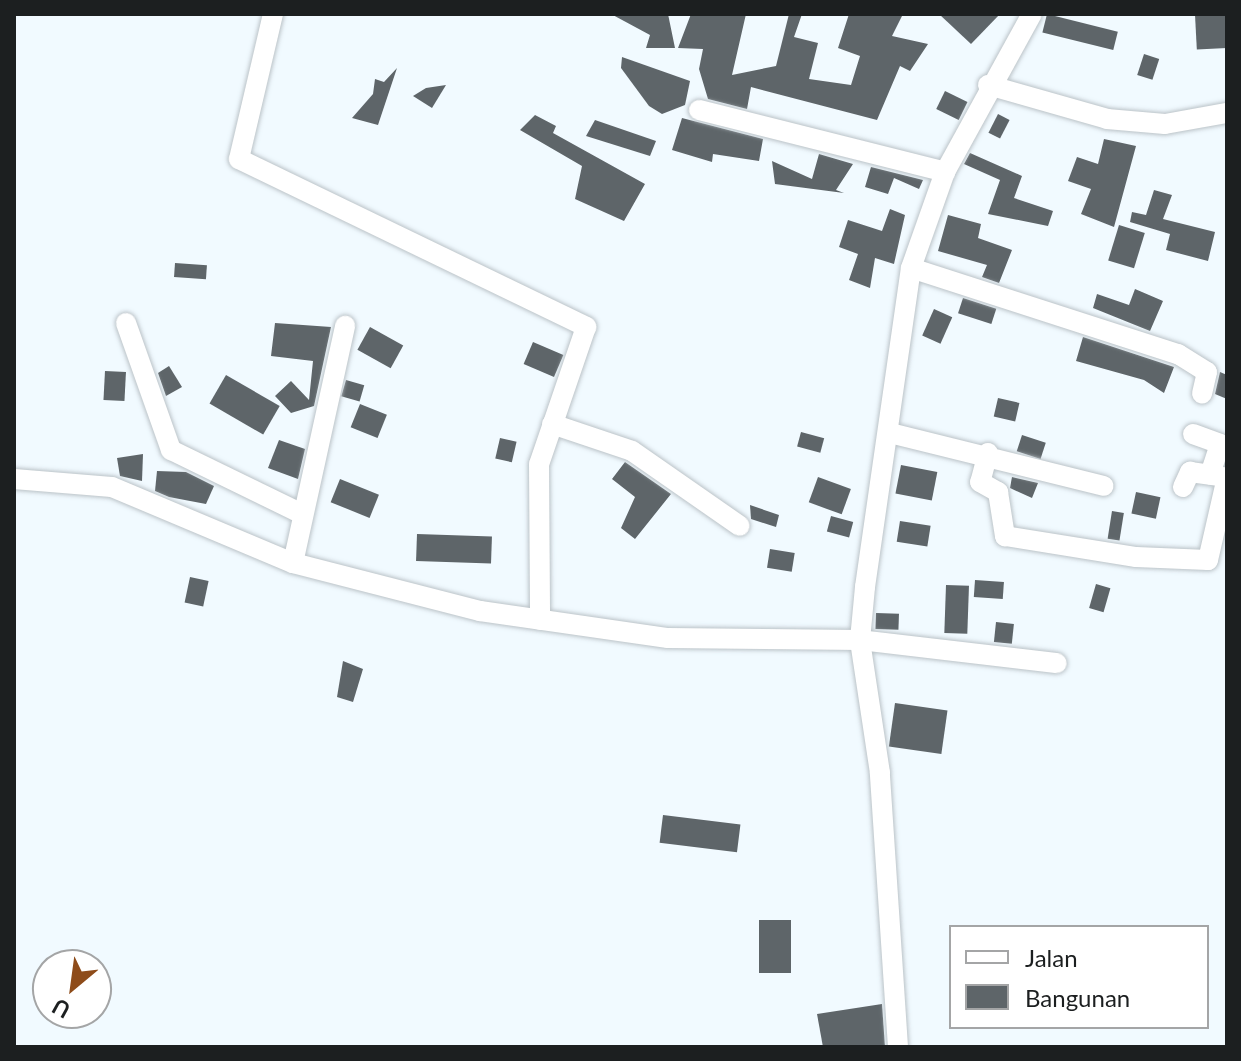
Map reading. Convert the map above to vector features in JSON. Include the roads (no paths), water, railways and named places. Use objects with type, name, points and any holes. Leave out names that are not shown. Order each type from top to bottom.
[{"type":"street","points":[[273,14],[239,159],[586,327],[552,424],[537,483],[540,620]]},
{"type":"street","points":[[898,1047],[880,773],[860,640],[911,268],[945,172],[988,85],[1032,14]]},
{"type":"street","points":[[988,85],[1107,119],[1165,124],[1227,113]]},
{"type":"street","points":[[699,110],[945,172]]},
{"type":"street","points":[[911,268],[1178,354],[1207,372],[1202,393]]},
{"type":"street","points":[[126,323],[171,450],[300,513]]},
{"type":"street","points":[[293,563],[300,513],[345,326]]},
{"type":"street","points":[[552,424],[632,451],[740,526]]},
{"type":"street","points":[[890,433],[988,453],[1058,479],[1104,486]]},
{"type":"street","points":[[988,453],[980,482],[998,492],[1002,532],[1010,539],[1136,557],[1208,560],[1221,476],[1220,444],[1193,434]]},
{"type":"street","points":[[1183,487],[1190,472],[1221,476]]},
{"type":"street","points":[[14,479],[112,487],[293,563],[405,596],[540,620],[708,641],[860,640],[1057,663]]}]
